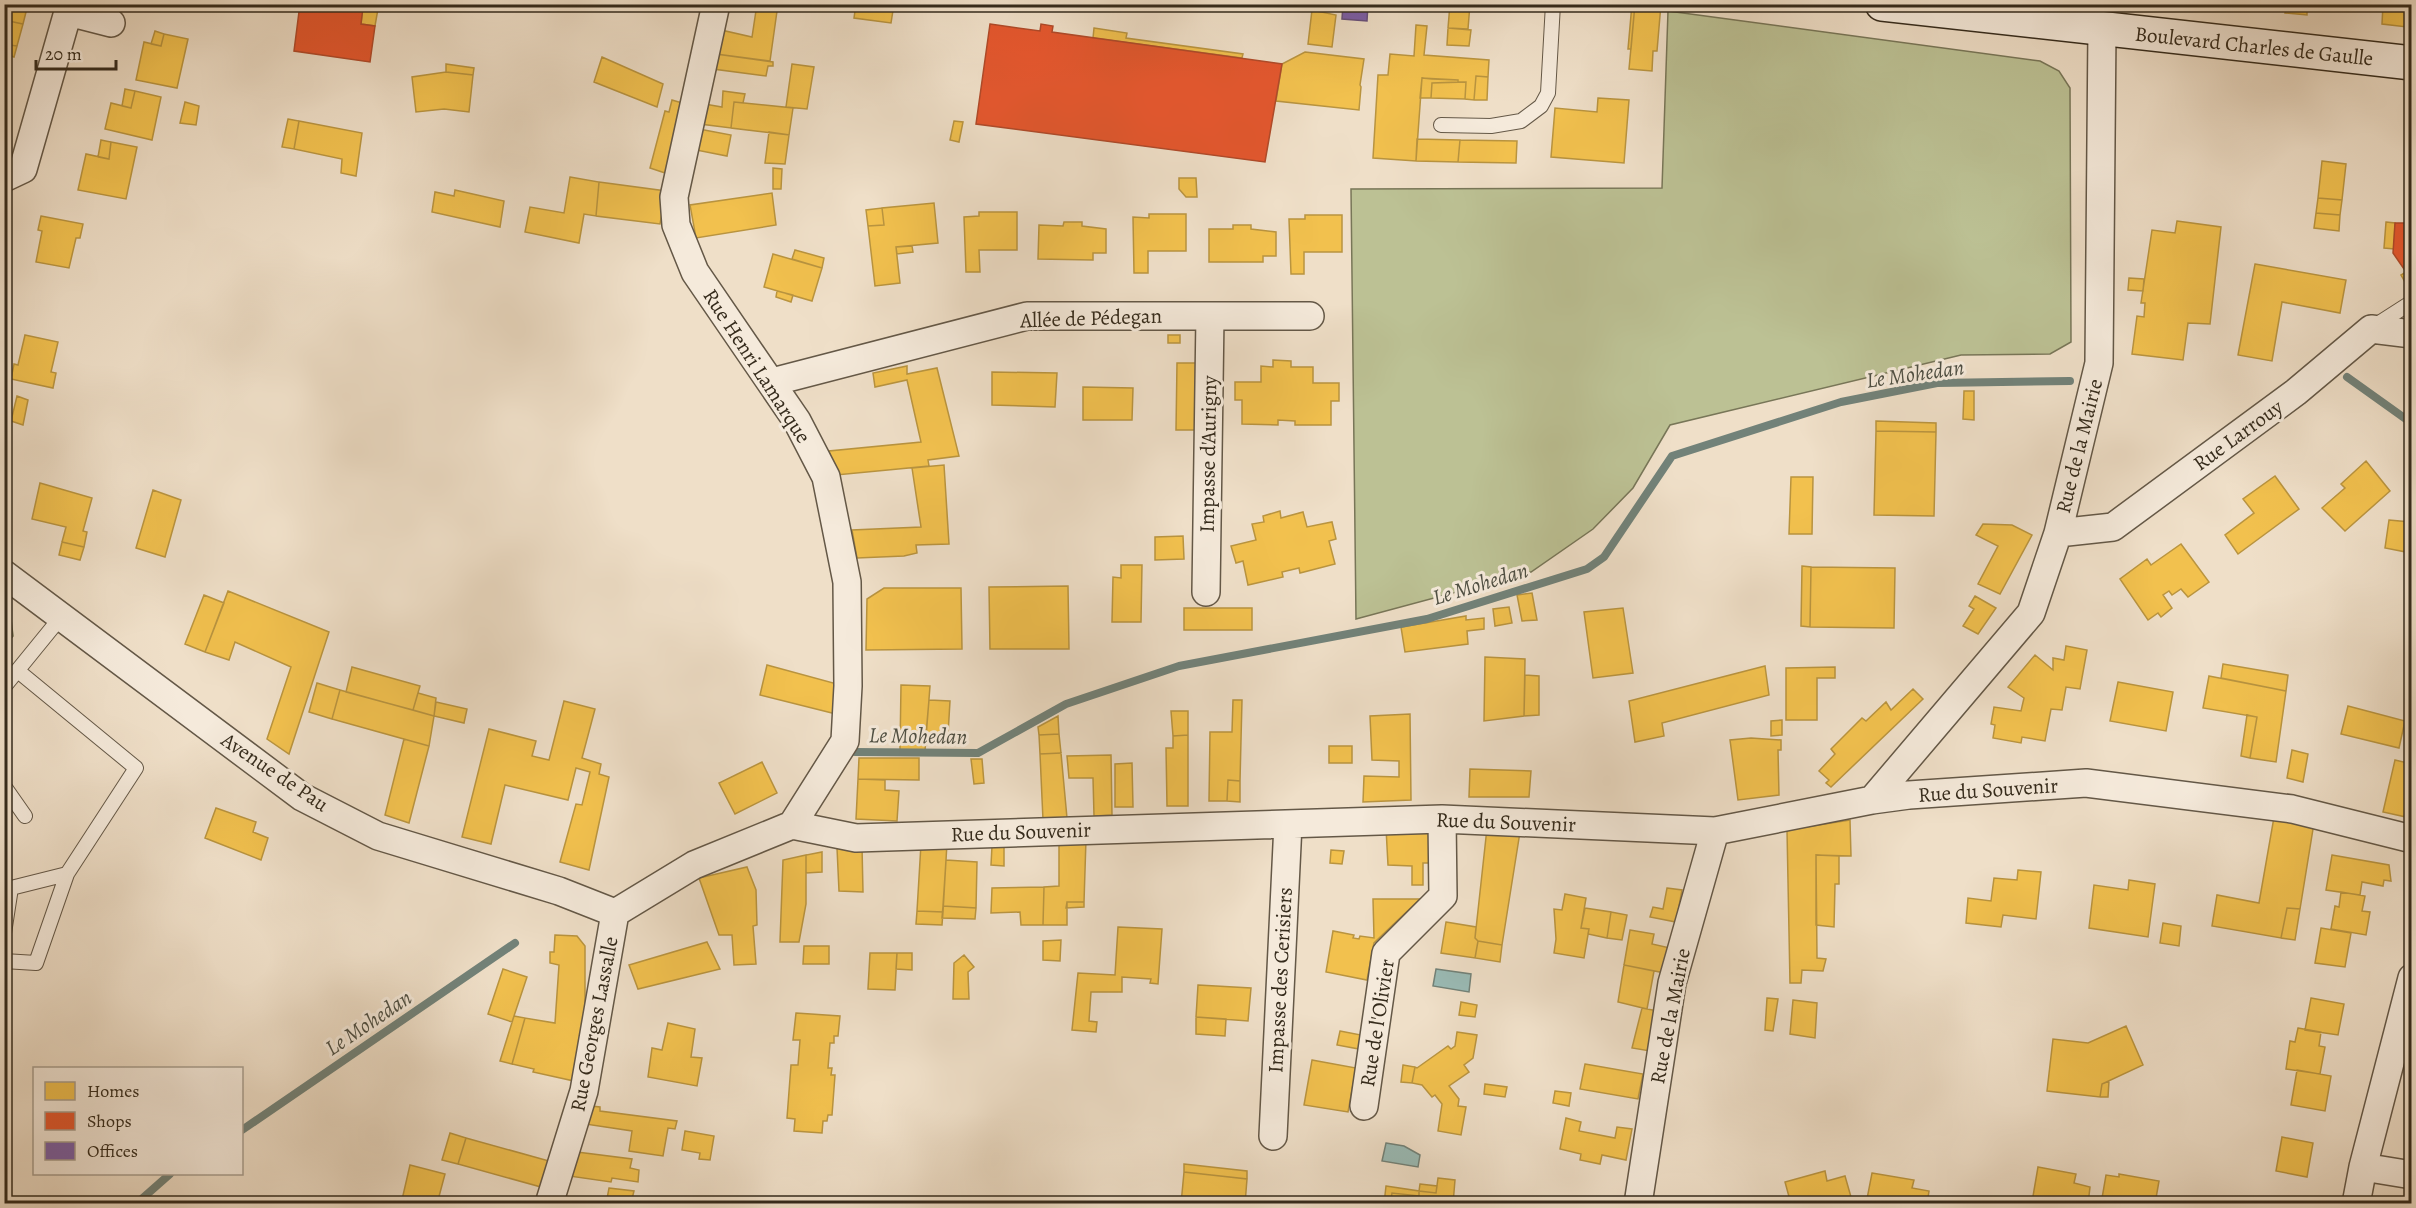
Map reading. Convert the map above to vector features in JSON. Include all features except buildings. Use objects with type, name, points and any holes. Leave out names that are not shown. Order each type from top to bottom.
[{"type":"main road","name":"Boulevard Charles de Gaulle","points":[[1882,4],[2068,14],[2102,28],[2412,63]]},
{"type":"street","name":"Rue Henri Lamarque","points":[[716,4],[674,197],[676,225],[695,272],[798,421],[826,477],[847,582],[848,686],[845,741],[792,825]]},
{"type":"street","points":[[4,178],[23,169],[68,12],[111,23]]},
{"type":"street","name":"Rue de la Mairie","points":[[1872,800],[2031,613],[2058,533],[2099,363],[2102,28]]},
{"type":"street","name":"Impasse d'Aurigny","points":[[1206,592],[1210,315]]},
{"type":"street","name":"Allée de Pédegan","points":[[772,382],[1027,316],[1310,315]]},
{"type":"street","points":[[2371,328],[2412,334]]},
{"type":"street","name":"Rue Larrouy","points":[[2058,533],[2113,527],[2296,393],[2371,328]]},
{"type":"street","name":"Avenue de Pau","points":[[4,574],[302,797],[378,836],[559,891],[615,913]]},
{"type":"street","name":"Rue du Souvenir","points":[[792,825],[856,838],[1443,819],[1715,831],[1872,800],[1909,795],[2086,783],[2292,809],[2412,839]]},
{"type":"street","name":"Rue de l'Olivier","points":[[1364,1106],[1386,953],[1443,896],[1443,819]]},
{"type":"street","name":"Impasse des Cerisiers","points":[[1273,1136],[1288,824]]},
{"type":"street","points":[[615,913],[694,865],[792,825]]},
{"type":"street","name":"Rue de la Mairie","points":[[1638,1203],[1672,983],[1715,831]]},
{"type":"street","name":"Rue Georges Lassalle","points":[[549,1203],[584,1091],[615,913]]},
{"type":"street","points":[[2356,1203],[2362,1167],[2412,978]]},
{"type":"street","points":[[2362,1167],[2412,1175]]},
{"type":"lane","points":[[1441,125],[1491,126],[1521,121],[1541,106],[1548,93],[1553,4]]},
{"type":"lane","points":[[2371,328],[2412,302]]},
{"type":"lane","points":[[4,687],[61,617]]},
{"type":"lane","points":[[4,961],[36,963],[67,874],[136,768],[18,670]]},
{"type":"lane","points":[[4,786],[25,816]]},
{"type":"lane","points":[[4,933],[11,888],[67,874]]},
{"type":"green space","points":[[1668,11],[2040,61],[2059,71],[2070,88],[2071,342],[2050,354],[1961,355],[1670,425],[1633,488],[1593,529],[1531,572],[1356,619],[1351,189],[1662,188]]},
{"type":"green space","points":[[5,599],[9,602],[13,636],[5,646]]},
{"type":"water","points":[[1436,969],[1471,974],[1469,992],[1433,986]]},
{"type":"water","points":[[1386,1143],[1404,1146],[1420,1155],[1418,1167],[1382,1161]]},
{"type":"waterway","name":"Le Mohedan","points":[[2347,377],[2410,422],[2412,427]]},
{"type":"waterway","name":"Le Mohedan","points":[[855,752],[978,753],[1066,704],[1179,666],[1427,619],[1587,569],[1604,557],[1672,456],[1841,402],[1937,383],[2070,381]]},
{"type":"waterway","name":"Le Mohedan","points":[[243,1129],[515,943]]},
{"type":"waterway","name":"Le Mohedan","points":[[136,1204],[169,1175]]}]
